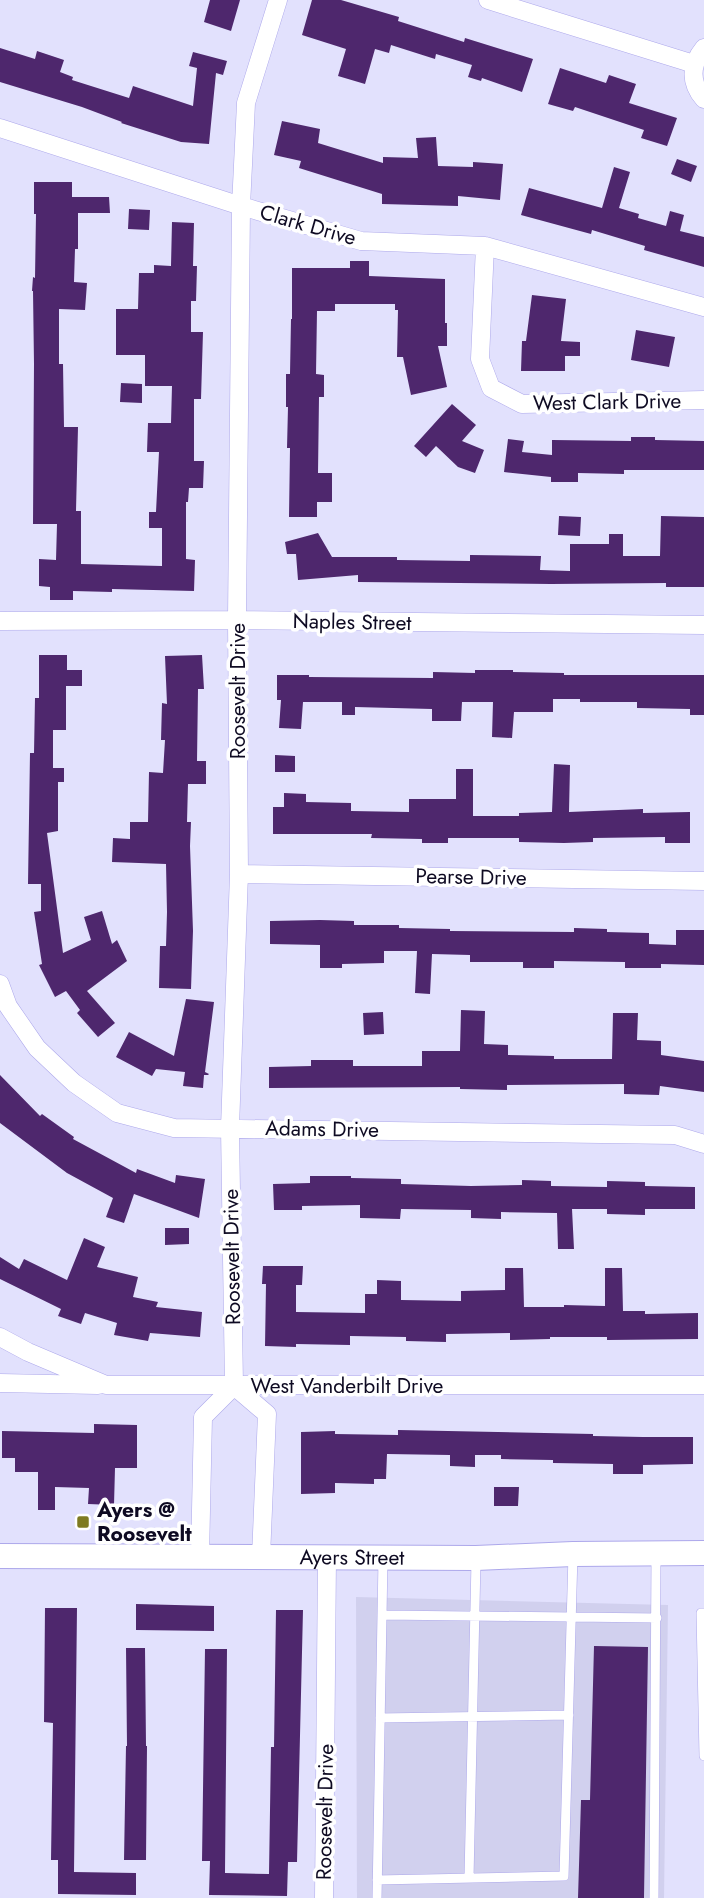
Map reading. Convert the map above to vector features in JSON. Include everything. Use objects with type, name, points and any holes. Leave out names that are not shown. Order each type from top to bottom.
[{"type":"main road","name":"Ayers Street","points":[[0,1556],[476,1558],[704,1553]]},
{"type":"street","name":"Roosevelt Drive","points":[[234,1386],[230,1128],[239,874],[237,620],[240,206],[246,103],[278,0]]},
{"type":"street","points":[[488,0],[694,64]]},
{"type":"street","points":[[704,48],[698,55],[692,73],[694,83],[704,99]]},
{"type":"street","name":"Clark Drive","points":[[0,128],[240,206],[361,241],[485,246],[704,307]]},
{"type":"street","name":"West Clark Drive","points":[[485,246],[480,359],[491,388],[522,404],[704,400]]},
{"type":"street","name":"Naples Street","points":[[0,621],[237,620],[704,625]]},
{"type":"street","name":"Pearse Drive","points":[[239,874],[704,881]]},
{"type":"street","name":"Adams Drive","points":[[0,984],[8,1006],[37,1048],[74,1083],[117,1113],[174,1128],[675,1135],[704,1144]]},
{"type":"street","name":"West Vanderbilt Drive","points":[[0,1337],[28,1352],[106,1385],[704,1385]]},
{"type":"street","points":[[0,1383],[106,1385]]},
{"type":"street","points":[[200,1557],[203,1417],[234,1386],[267,1414],[261,1557]]},
{"type":"street","name":"Roosevelt Drive","points":[[324,1898],[327,1557]]},
{"type":"lane","points":[[654,1898],[656,1553]]},
{"type":"lane","points":[[377,1880],[564,1876],[573,1554]]},
{"type":"lane","points":[[377,1898],[383,1558]]},
{"type":"lane","points":[[469,1878],[476,1558]]},
{"type":"lane","points":[[704,1613],[701,1613],[704,1756]]},
{"type":"lane","points":[[383,1615],[657,1618]]},
{"type":"lane","points":[[380,1718],[569,1715]]},
{"type":"shaded area","points":[[356,1597],[668,1605],[664,1898],[357,1898]]},
{"type":"building","points":[[210,0],[240,0],[231,31],[204,22]]},
{"type":"building","points":[[312,0],[341,0],[399,17],[398,21],[464,42],[465,38],[533,59],[522,92],[482,78],[481,81],[468,77],[472,65],[436,54],[435,59],[391,45],[389,53],[375,49],[365,84],[338,76],[346,49],[302,35]]},
{"type":"building","points":[[0,48],[35,59],[37,51],[64,60],[60,72],[73,77],[72,80],[129,98],[133,86],[193,106],[197,68],[189,66],[193,52],[227,61],[223,75],[216,73],[209,144],[181,142],[0,82]]},
{"type":"building","points":[[560,68],[606,83],[609,75],[636,84],[629,103],[677,118],[667,146],[641,138],[644,130],[575,107],[573,111],[548,104]]},
{"type":"building","points":[[282,121],[320,129],[318,143],[383,163],[383,157],[418,158],[416,138],[436,137],[438,166],[473,167],[473,162],[503,164],[500,200],[458,196],[458,206],[382,204],[382,194],[299,168],[301,161],[274,155]]},
{"type":"building","points":[[677,159],[697,166],[691,182],[671,174]]},
{"type":"building","points":[[614,167],[630,172],[619,208],[639,214],[638,218],[666,226],[670,211],[684,215],[680,231],[704,237],[704,267],[644,250],[645,246],[592,230],[591,234],[521,215],[529,188],[602,208]]},
{"type":"building","points":[[34,182],[72,182],[72,197],[109,197],[110,213],[78,213],[74,282],[87,283],[85,310],[59,309],[59,364],[63,364],[64,427],[78,427],[76,511],[81,511],[81,564],[162,566],[162,528],[149,528],[149,512],[156,512],[159,452],[147,452],[148,423],[171,423],[172,386],[145,386],[145,355],[116,355],[116,309],[138,309],[139,273],[154,273],[154,265],[171,266],[172,222],[194,223],[193,266],[197,266],[196,301],[191,301],[191,332],[203,332],[201,399],[194,399],[194,461],[204,461],[203,488],[189,488],[186,502],[186,559],[195,560],[194,591],[73,591],[73,600],[50,600],[50,587],[39,586],[39,559],[56,560],[57,524],[33,524]]},
{"type":"building","points":[[129,209],[150,210],[149,230],[128,229]]},
{"type":"building","points":[[350,261],[369,261],[369,276],[445,279],[447,346],[438,346],[447,387],[411,395],[403,357],[397,357],[398,310],[395,310],[395,304],[335,304],[335,311],[317,311],[316,374],[324,375],[324,397],[319,397],[318,473],[332,473],[332,502],[317,502],[317,517],[289,517],[290,448],[287,448],[286,374],[290,374],[292,268],[350,268]]},
{"type":"building","points":[[532,295],[566,299],[561,341],[580,342],[580,356],[565,356],[565,371],[521,371],[522,341],[526,341]]},
{"type":"building","points":[[636,330],[675,337],[669,367],[631,360]]},
{"type":"building","points":[[121,383],[142,384],[142,403],[120,402]]},
{"type":"building","points":[[452,404],[476,425],[462,441],[484,450],[475,473],[458,467],[436,446],[426,457],[414,446]]},
{"type":"building","points":[[631,437],[704,441],[704,470],[578,473],[578,482],[551,482],[551,477],[504,472],[508,439],[524,441],[522,452],[552,455],[552,440],[631,441]]},
{"type":"building","points":[[559,516],[581,517],[580,536],[558,535]]},
{"type":"building","points":[[661,516],[704,517],[704,587],[666,587],[666,583],[358,582],[358,575],[298,580],[296,554],[287,554],[285,542],[318,533],[332,557],[470,561],[470,555],[541,556],[540,570],[570,571],[570,544],[609,544],[609,534],[623,534],[623,556],[660,556]]},
{"type":"building","points":[[39,655],[67,655],[67,670],[82,670],[82,686],[66,686],[66,730],[53,730],[53,768],[64,768],[64,782],[58,782],[58,831],[47,833],[63,953],[91,940],[84,917],[102,911],[112,944],[117,940],[127,961],[87,991],[115,1023],[98,1037],[77,1013],[80,1010],[66,991],[55,997],[39,965],[42,964],[34,912],[41,911],[41,884],[28,884],[30,753],[34,753],[35,698],[39,698]]},
{"type":"building","points":[[202,655],[204,689],[198,689],[197,761],[206,761],[206,784],[188,784],[187,822],[191,822],[193,931],[191,989],[159,988],[160,946],[166,946],[166,864],[112,862],[113,838],[130,839],[130,822],[148,822],[149,772],[163,773],[165,740],[161,740],[162,703],[167,704],[165,656]]},
{"type":"building","points":[[475,670],[513,670],[564,675],[704,675],[704,715],[690,715],[690,709],[637,708],[637,702],[553,699],[553,712],[514,712],[512,738],[492,737],[493,702],[462,702],[461,721],[432,721],[432,709],[355,707],[355,715],[342,715],[342,702],[303,702],[301,729],[279,728],[281,700],[277,700],[277,675],[433,678],[433,672],[475,673]]},
{"type":"building","points":[[275,755],[295,756],[295,772],[275,772]]},
{"type":"building","points":[[554,764],[570,765],[569,812],[643,809],[643,813],[690,812],[690,843],[665,843],[665,837],[593,838],[593,842],[564,843],[519,842],[519,838],[448,838],[448,843],[422,843],[422,839],[371,838],[372,834],[273,834],[273,807],[284,807],[284,793],[306,794],[306,802],[351,803],[351,811],[409,812],[409,799],[456,799],[456,769],[473,769],[473,816],[519,816],[519,813],[552,812]]},
{"type":"building","points":[[270,921],[354,921],[354,925],[399,925],[399,928],[450,931],[574,932],[574,928],[607,929],[607,932],[649,933],[649,944],[676,945],[676,930],[704,930],[704,965],[661,964],[661,968],[625,968],[625,962],[554,961],[554,968],[523,968],[523,962],[470,962],[470,955],[432,954],[430,994],[415,993],[417,951],[384,951],[384,963],[342,964],[342,968],[320,968],[320,945],[270,944]]},
{"type":"building","points":[[186,999],[214,1002],[205,1072],[209,1074],[204,1075],[203,1088],[183,1086],[185,1072],[156,1069],[152,1076],[116,1057],[129,1032],[174,1056]]},
{"type":"building","points":[[461,1010],[485,1011],[484,1044],[508,1045],[508,1055],[554,1056],[554,1059],[612,1059],[613,1013],[638,1013],[637,1040],[661,1041],[661,1055],[704,1061],[704,1092],[660,1086],[659,1095],[624,1094],[624,1084],[507,1085],[507,1090],[460,1087],[269,1088],[269,1067],[311,1066],[311,1060],[353,1060],[353,1066],[422,1066],[422,1051],[460,1051]]},
{"type":"building","points":[[383,1012],[384,1034],[364,1035],[363,1013]]},
{"type":"building","points":[[0,1075],[40,1116],[42,1114],[74,1137],[73,1139],[136,1173],[137,1169],[175,1183],[176,1175],[205,1179],[199,1218],[134,1194],[124,1223],[106,1217],[113,1198],[67,1173],[0,1123]]},
{"type":"building","points":[[310,1176],[401,1179],[401,1184],[471,1186],[522,1185],[522,1180],[551,1181],[551,1186],[607,1187],[607,1181],[645,1182],[645,1186],[695,1187],[695,1209],[645,1209],[645,1215],[607,1214],[607,1209],[572,1209],[574,1249],[558,1249],[557,1213],[501,1212],[501,1219],[471,1218],[471,1210],[401,1209],[400,1219],[360,1218],[360,1205],[302,1206],[302,1210],[274,1210],[273,1184],[310,1183]]},
{"type":"building","points":[[165,1228],[189,1228],[189,1244],[165,1245]]},
{"type":"building","points":[[84,1238],[105,1247],[97,1267],[138,1277],[133,1297],[158,1302],[156,1307],[202,1312],[200,1337],[150,1333],[148,1341],[114,1335],[117,1323],[85,1313],[81,1324],[58,1316],[61,1309],[0,1279],[0,1257],[19,1269],[24,1259],[67,1280]]},
{"type":"building","points":[[263,1266],[303,1266],[302,1285],[296,1285],[296,1312],[365,1313],[365,1294],[377,1294],[377,1280],[401,1281],[401,1300],[461,1301],[461,1291],[505,1290],[505,1268],[523,1268],[524,1307],[605,1306],[605,1268],[622,1268],[623,1311],[645,1311],[645,1314],[698,1313],[698,1339],[607,1340],[607,1337],[550,1337],[510,1340],[510,1333],[446,1334],[446,1342],[406,1341],[406,1337],[350,1336],[350,1345],[265,1346],[266,1284],[262,1284]]},
{"type":"building","points":[[94,1424],[137,1425],[137,1468],[115,1468],[114,1505],[88,1504],[89,1488],[55,1487],[55,1510],[38,1510],[38,1472],[15,1472],[15,1458],[2,1458],[2,1431],[94,1433]]},
{"type":"building","points":[[398,1430],[693,1437],[693,1464],[643,1465],[643,1474],[613,1474],[613,1464],[553,1463],[553,1460],[501,1459],[501,1455],[475,1455],[475,1467],[450,1466],[450,1455],[387,1454],[386,1479],[374,1479],[374,1484],[335,1483],[335,1493],[301,1494],[301,1432],[398,1435]]},
{"type":"building","points":[[494,1487],[519,1487],[518,1506],[494,1506]]},
{"type":"building","points":[[136,1604],[214,1606],[214,1631],[136,1630]]},
{"type":"building","points":[[45,1608],[77,1608],[74,1872],[136,1873],[136,1895],[58,1894],[58,1860],[51,1860],[53,1723],[44,1722]]},
{"type":"building","points":[[276,1610],[303,1610],[297,1862],[288,1862],[287,1896],[209,1895],[210,1861],[202,1861],[205,1649],[227,1649],[225,1873],[269,1874]]},
{"type":"building","points":[[594,1646],[648,1647],[644,1898],[578,1898],[581,1800],[590,1800]]},
{"type":"building","points":[[126,1648],[145,1648],[146,1860],[124,1860]]},
{"type":"place","name":"Ayers @ Roosevelt","points":[[83,1522]]}]
